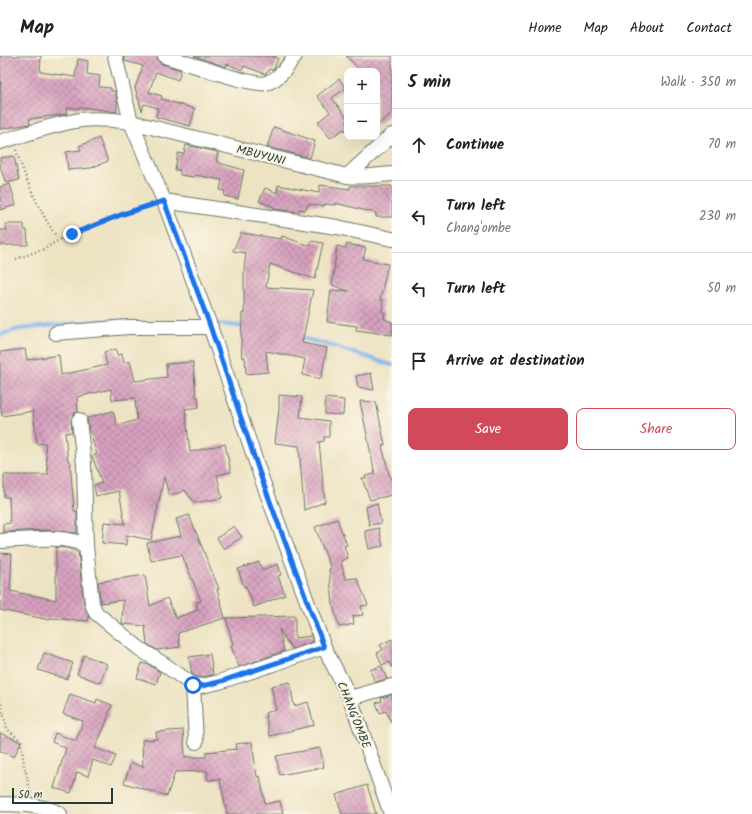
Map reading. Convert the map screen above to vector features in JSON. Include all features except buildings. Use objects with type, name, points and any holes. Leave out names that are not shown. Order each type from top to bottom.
[{"type":"street","name":"CHANG'OMBE","points":[[115,56],[130,122],[164,201],[211,327],[261,477],[324,647],[350,698],[391,814]]},
{"type":"street","points":[[165,56],[244,80],[265,84],[279,76],[295,56]]},
{"type":"street","name":"MBUYUNI","points":[[6,140],[57,124],[82,120],[103,119],[130,122],[347,176],[361,178],[374,175],[392,174]]},
{"type":"street","points":[[347,176],[392,135]]},
{"type":"street","points":[[164,201],[337,227],[392,239]]},
{"type":"street","points":[[56,333],[128,327],[211,327]]},
{"type":"street","points":[[79,420],[84,465],[86,546],[92,604],[96,613],[140,649],[193,685],[202,686],[219,682],[324,647]]},
{"type":"street","points":[[0,541],[48,539],[73,541],[86,546]]},
{"type":"street","points":[[193,685],[196,742]]},
{"type":"street","points":[[350,698],[392,686]]},
{"type":"street","points":[[0,804],[34,805],[53,812]]},
{"type":"path","points":[[6,140],[46,221],[58,240]]},
{"type":"path","points":[[16,259],[44,249],[58,240],[123,214],[164,201]]},
{"type":"path","points":[[0,700],[7,729],[21,741],[24,765],[34,805]]},
{"type":"waterway","points":[[0,335],[19,329],[97,321],[122,321]]},
{"type":"waterway","points":[[213,323],[246,327]]},
{"type":"waterway","points":[[298,337],[392,365]]},
{"type":"route","points":[[72,234],[123,214],[164,201],[209,323],[261,477],[324,647],[219,682],[202,686],[193,685]]}]
